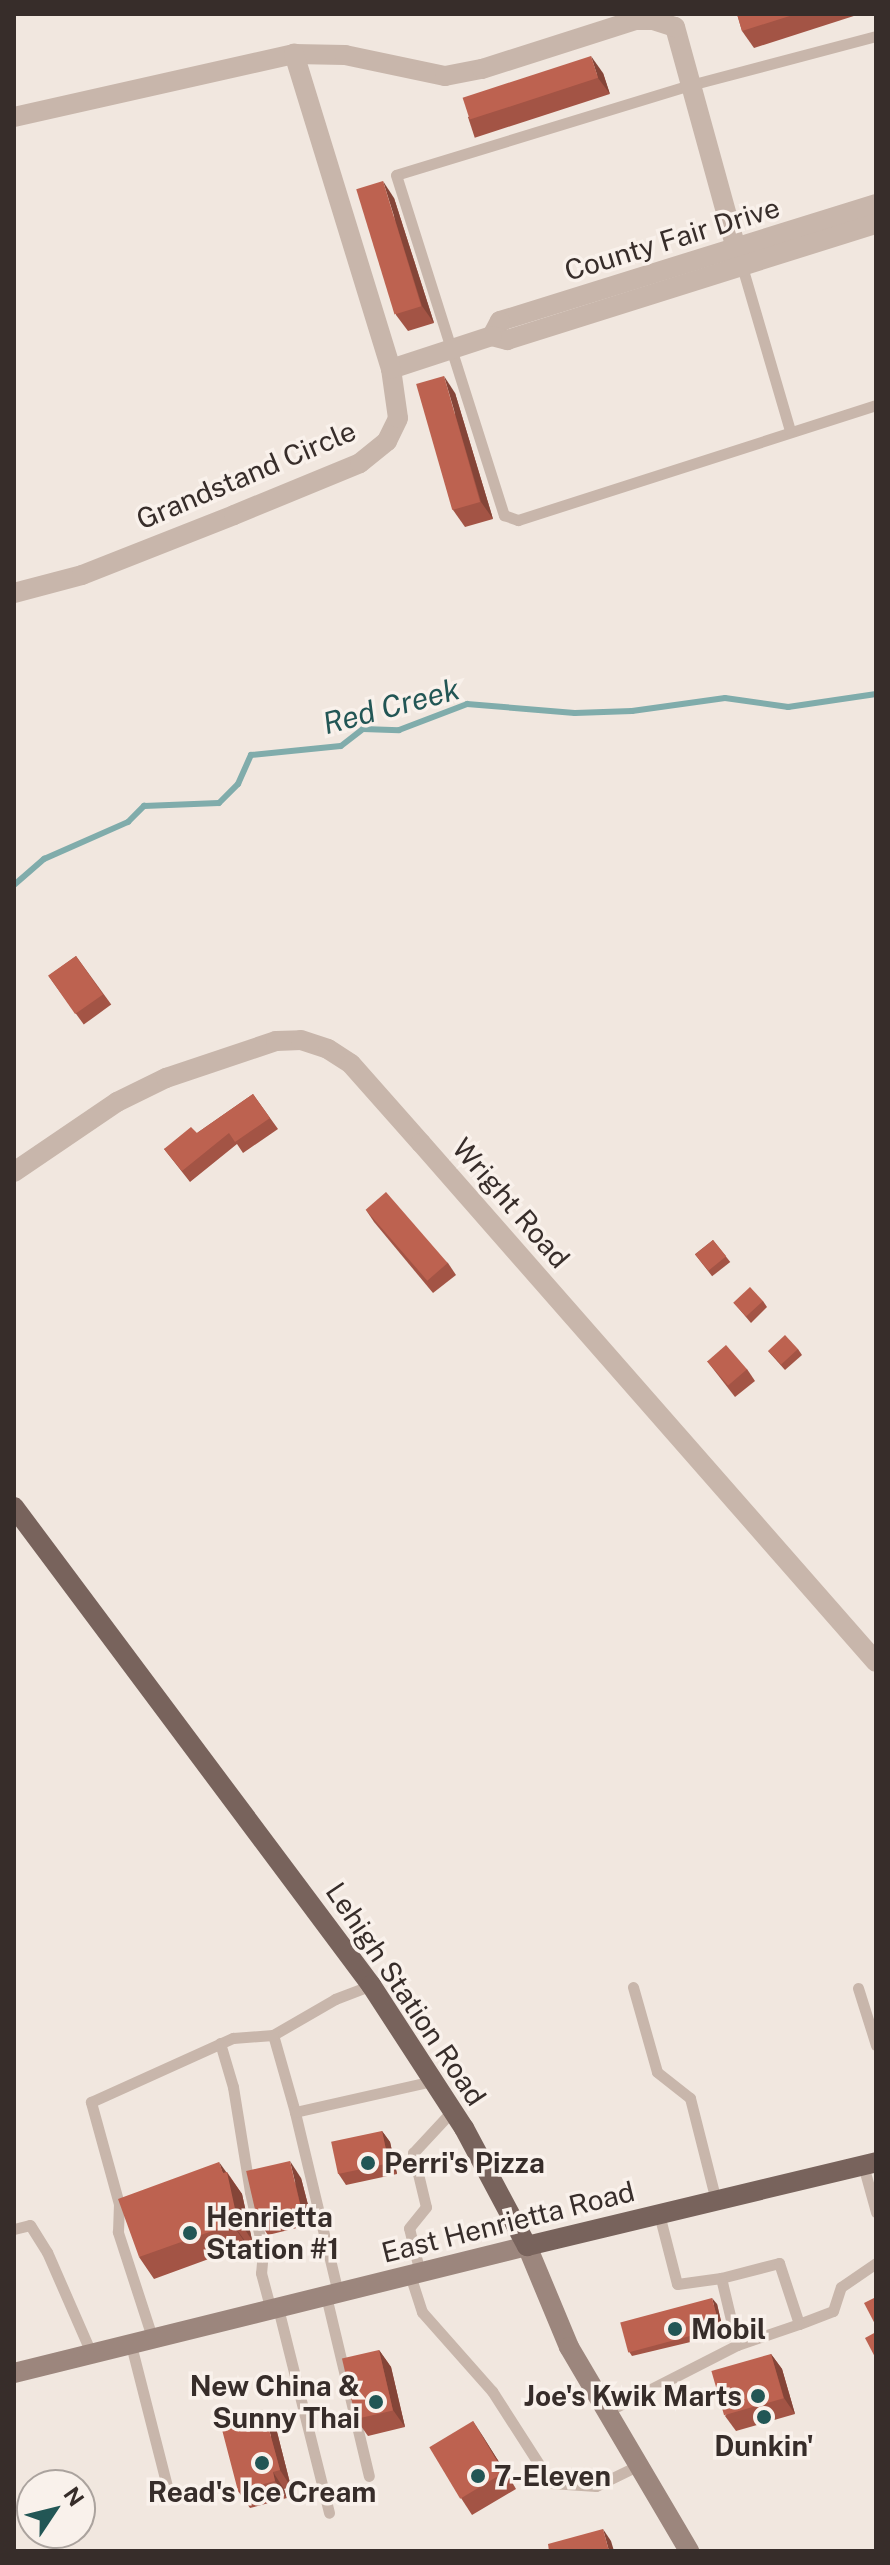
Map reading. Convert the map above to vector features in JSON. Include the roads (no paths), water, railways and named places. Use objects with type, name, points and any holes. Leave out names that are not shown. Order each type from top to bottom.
[{"type":"main road","name":"Lehigh Station Road","points":[[14,1507],[371,1985],[453,2110],[527,2246],[569,2347],[689,2551]]},
{"type":"main road","name":"East Henrietta Road","points":[[14,2373],[870,2164]]},
{"type":"street","points":[[14,117],[294,54],[345,55],[423,75],[445,76],[482,69],[636,20],[678,20],[690,85],[738,257]]},
{"type":"street","name":"Grandstand Circle","points":[[14,593],[82,575],[360,463],[387,441],[398,418],[391,369],[294,54]]},
{"type":"street","name":"County Fair Drive","points":[[738,257],[876,204]]},
{"type":"street","name":"County Fair Drive","points":[[391,369],[492,336],[500,321],[738,257],[876,224]]},
{"type":"street","name":"Wright Road","points":[[14,1172],[117,1102],[166,1078],[276,1041],[301,1040],[328,1049],[351,1064],[876,1662]]},
{"type":"lane","points":[[876,36],[690,85],[396,175],[504,515],[518,520],[876,405]]},
{"type":"lane","points":[[738,257],[790,431]]},
{"type":"lane","points":[[153,2340],[118,2232],[119,2204],[91,2102],[233,2038],[273,2035],[335,1999],[371,1985]]},
{"type":"lane","points":[[633,1987],[657,2072],[690,2098],[716,2201]]},
{"type":"lane","points":[[858,1988],[876,2045]]},
{"type":"lane","points":[[273,2035],[295,2112],[369,2476]]},
{"type":"lane","points":[[220,2043],[233,2087],[263,2251],[261,2273],[274,2309],[329,2513]]},
{"type":"lane","points":[[295,2112],[433,2081]]},
{"type":"lane","points":[[453,2110],[413,2153],[426,2207],[409,2228],[422,2312],[492,2391],[551,2483],[596,2486],[637,2466]]},
{"type":"lane","points":[[870,2164],[876,2212]]},
{"type":"lane","points":[[659,2214],[677,2284],[721,2278],[779,2263],[799,2324]]},
{"type":"lane","points":[[14,2229],[30,2225],[47,2252],[92,2355]]},
{"type":"lane","points":[[606,2412],[737,2345],[833,2311],[841,2287],[876,2263]]},
{"type":"lane","points":[[721,2278],[737,2345]]},
{"type":"lane","points":[[131,2345],[169,2494]]},
{"type":"waterway","name":"Red Creek","points":[[14,885],[44,859],[128,822],[144,806],[219,803],[238,784],[251,755],[341,746],[363,729],[399,730],[467,704],[575,713],[632,711],[725,698],[788,707],[876,694]]},
{"type":"place","name":"Perri's Pizza","points":[[368,2163]]},
{"type":"place","name":"Henrietta Station #1","points":[[190,2233]]},
{"type":"place","name":"Mobil","points":[[675,2329]]},
{"type":"place","name":"Joe's Kwik Marts","points":[[758,2396]]},
{"type":"place","name":"New China & Sunny Thai","points":[[376,2402]]},
{"type":"place","name":"Dunkin'","points":[[764,2417]]},
{"type":"place","name":"Read's Ice Cream","points":[[262,2463]]},
{"type":"place","name":"7-Eleven","points":[[478,2476]]}]
